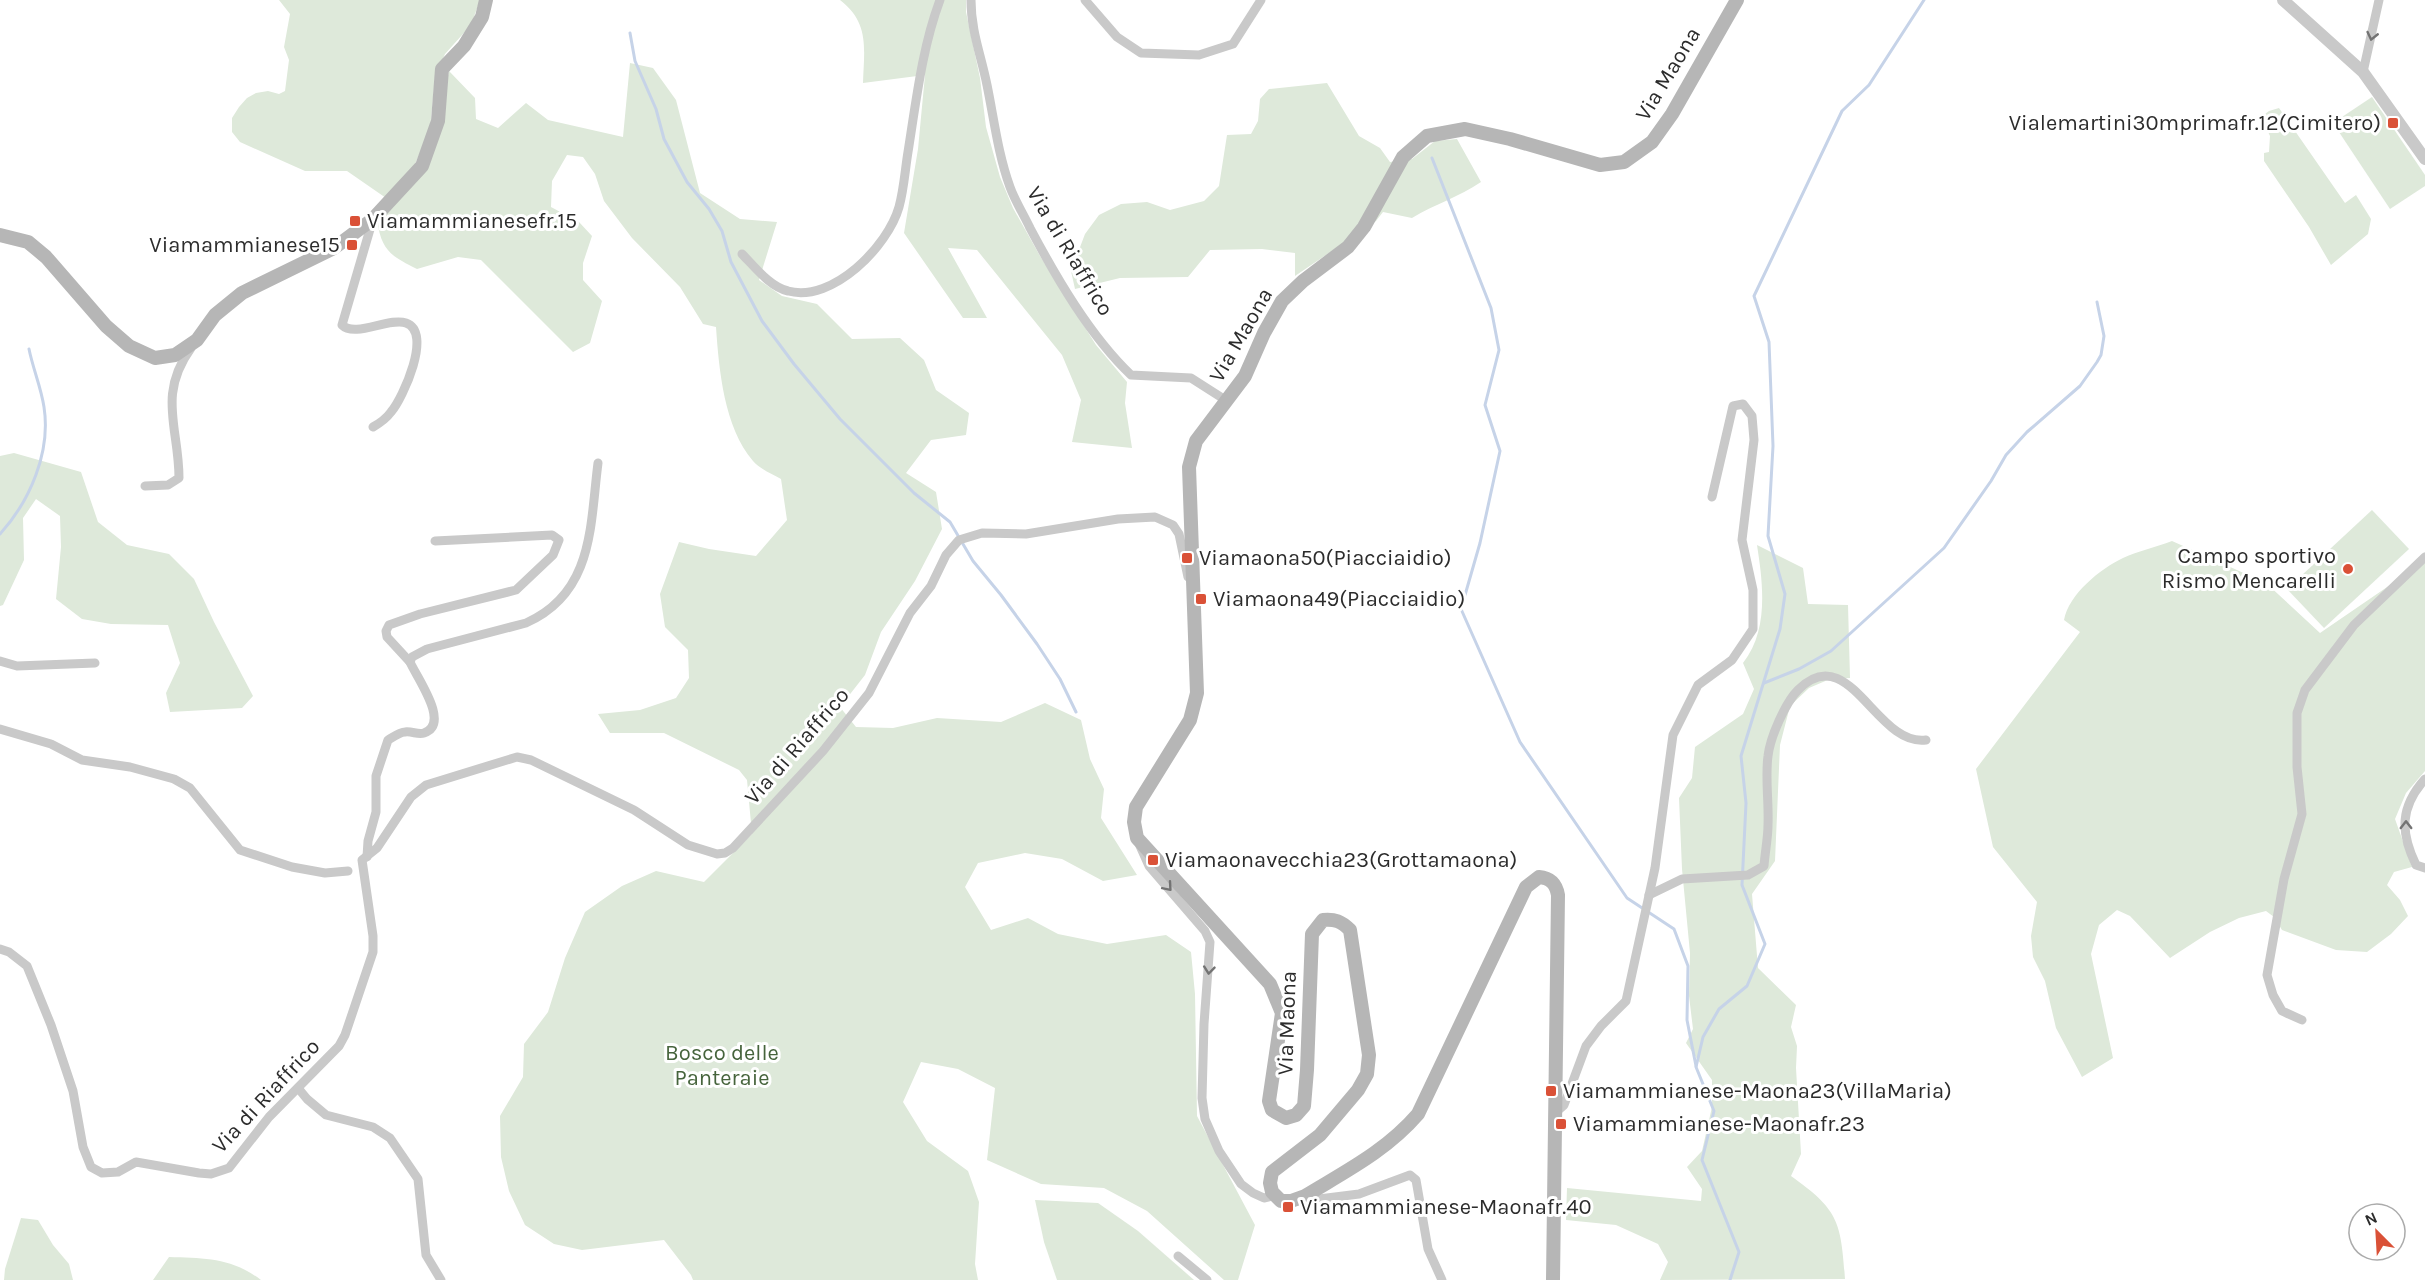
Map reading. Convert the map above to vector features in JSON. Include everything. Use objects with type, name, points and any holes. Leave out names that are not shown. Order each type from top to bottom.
[{"type":"main road","points":[[0,235],[28,242],[46,257],[106,326],[129,346],[155,358],[175,355],[197,340],[215,315],[242,293],[334,248],[373,219],[422,166],[438,121],[442,69],[464,46],[482,16],[486,0]]},
{"type":"main road","name":"Via Maona","points":[[1553,1280],[1558,895],[1552,882],[1547,878],[1539,877],[1526,886],[1418,1114],[1388,1145],[1305,1196],[1286,1202],[1274,1196],[1270,1183],[1272,1172],[1320,1135],[1358,1090],[1367,1074],[1369,1055],[1350,930],[1343,923],[1333,919],[1323,920],[1312,934],[1304,1106],[1296,1115],[1280,1117],[1272,1110],[1269,1101],[1282,1013],[1270,984],[1137,838],[1134,822],[1136,807],[1190,720],[1197,693],[1189,468],[1191,454],[1196,441],[1245,376],[1264,333],[1282,301],[1303,281],[1348,247],[1364,227],[1403,157],[1427,136],[1465,129],[1510,139],[1600,165],[1624,162],[1652,142],[1672,114],[1737,0]]},
{"type":"street","points":[[742,254],[769,281],[786,291],[805,293],[827,287],[846,277],[882,242],[899,208],[922,69],[939,0]]},
{"type":"street","name":"Via di Riaffrico","points":[[971,0],[971,24],[987,83],[999,154],[1010,189],[1041,248],[1076,304],[1116,361],[1131,375],[1191,378],[1227,401]]},
{"type":"street","points":[[1085,0],[1117,37],[1141,53],[1199,55],[1233,44],[1261,0]]},
{"type":"street","points":[[2283,0],[2363,72],[2425,159]]},
{"type":"street","points":[[2363,72],[2379,0]]},
{"type":"street","points":[[373,219],[342,325],[350,330],[399,322],[407,323],[416,335],[414,366],[401,395],[391,413],[373,427]]},
{"type":"street","points":[[145,486],[168,485],[180,478],[171,404],[179,369],[197,340]]},
{"type":"street","points":[[1556,1112],[1564,1105],[1586,1046],[1601,1026],[1626,1001],[1649,895],[1673,735],[1698,685],[1732,660],[1754,629],[1753,590],[1742,540],[1754,440],[1752,416],[1743,404],[1733,406],[1712,496]]},
{"type":"street","points":[[435,541],[552,535],[559,540],[553,555],[516,590],[420,614],[389,625],[386,631],[387,637],[410,662],[412,657],[427,649],[526,623],[541,616],[564,595],[579,574],[582,565],[598,462]]},
{"type":"street","name":"Via di Riaffrico","points":[[364,858],[377,848],[392,829],[411,796],[426,785],[517,757],[531,760],[594,789],[634,810],[688,845],[717,854],[725,853],[733,848],[823,752],[869,693],[910,613],[931,586],[945,555],[959,540],[982,533],[1026,534],[1118,519],[1155,517],[1173,525],[1179,534],[1187,573],[1192,585]]},
{"type":"street","points":[[2302,1020],[2282,1011],[2273,995],[2267,975],[2284,879],[2302,814],[2297,767],[2298,712],[2305,690],[2354,625],[2425,557]]},
{"type":"street","points":[[0,660],[17,666],[95,663]]},
{"type":"street","name":"Via di Riaffrico","points":[[0,949],[9,952],[27,966],[51,1025],[73,1091],[83,1147],[91,1167],[102,1173],[118,1172],[136,1162],[199,1173],[222,1172],[239,1157],[269,1117],[339,1046],[345,1035],[370,962],[373,936],[364,858],[376,812],[375,776],[388,740],[405,732],[423,734],[432,728],[436,720],[433,705],[410,662]]},
{"type":"street","points":[[1649,895],[1683,879],[1748,875],[1764,866],[1768,826],[1768,755],[1780,718],[1798,690],[1817,677],[1831,676],[1846,681],[1892,728],[1918,741],[1926,740]]},
{"type":"street","points":[[0,729],[51,744],[82,760],[130,767],[174,779],[190,788],[240,850],[303,869],[333,873],[348,871]]},
{"type":"street","points":[[2425,779],[2412,793],[2404,818],[2406,845],[2416,865],[2425,867]]},
{"type":"street","name":"Via Maona","points":[[1137,838],[1149,866],[1205,931],[1210,942],[1202,1098],[1205,1119],[1219,1150],[1241,1184],[1264,1198],[1274,1196]]},
{"type":"street","points":[[338,879],[364,858]]},
{"type":"street","points":[[298,1088],[326,1115],[373,1127],[390,1138],[418,1179],[426,1255],[441,1280]]},
{"type":"street","points":[[1305,1196],[1311,1200],[1359,1194],[1410,1174],[1416,1180],[1428,1248],[1442,1280]]},
{"type":"street","points":[[1178,1256],[1207,1280]]},
{"type":"green space","points":[[279,0],[480,0],[471,25],[445,54],[435,77],[430,129],[415,164],[386,198],[347,171],[305,171],[240,142],[232,132],[232,118],[247,98],[256,93],[268,91],[279,94],[285,91],[289,60],[284,47],[290,14]]},
{"type":"green space","points":[[840,0],[966,0],[966,12],[980,78],[986,127],[1000,177],[1013,208],[1040,256],[1096,345],[1127,382],[1125,403],[1132,448],[1072,442],[1081,400],[1062,355],[977,250],[948,248],[987,318],[963,318],[904,233],[918,149],[925,75],[863,83],[864,48],[861,27],[850,9]]},
{"type":"green space","name":"Bosco delle Panteraie","points":[[630,63],[653,68],[676,100],[700,193],[740,219],[777,222],[759,280],[782,296],[817,304],[852,339],[900,338],[924,360],[936,390],[969,413],[966,435],[931,440],[906,473],[936,492],[942,529],[915,581],[881,632],[865,675],[840,707],[856,727],[893,728],[937,718],[1001,722],[1045,703],[1081,720],[1090,759],[1104,789],[1101,818],[1137,875],[1103,881],[1062,859],[1025,853],[978,863],[965,887],[991,930],[1028,918],[1058,934],[1107,944],[1166,935],[1191,952],[1195,994],[1197,1116],[1255,1225],[1238,1280],[1224,1280],[1147,1211],[1104,1188],[1041,1184],[987,1160],[995,1088],[958,1069],[921,1062],[903,1102],[927,1141],[968,1171],[979,1202],[975,1264],[978,1280],[693,1280],[664,1240],[582,1250],[554,1244],[525,1225],[509,1191],[501,1157],[500,1116],[523,1077],[524,1044],[548,1012],[565,958],[585,912],[622,886],[656,871],[704,882],[752,834],[747,780],[739,770],[664,733],[610,733],[598,714],[640,710],[676,698],[689,678],[688,650],[665,627],[660,594],[679,542],[756,556],[787,520],[781,479],[753,461],[735,432],[721,379],[716,327],[703,324],[680,287],[632,238],[604,201],[595,174],[583,157],[567,155],[552,181],[551,207],[579,222],[592,236],[583,263],[583,280],[602,301],[590,343],[573,352],[481,260],[458,257],[417,269],[389,251],[382,239],[377,221],[429,163],[449,71],[475,98],[476,119],[498,128],[526,103],[548,120],[623,137]]},
{"type":"green space","points":[[1327,83],[1359,136],[1380,148],[1390,162],[1412,159],[1435,141],[1457,139],[1481,182],[1412,218],[1383,212],[1376,221],[1295,276],[1295,253],[1262,249],[1210,250],[1188,277],[1120,278],[1075,289],[1071,271],[1085,234],[1099,215],[1121,204],[1147,202],[1170,210],[1204,201],[1219,186],[1227,135],[1251,134],[1258,121],[1260,99],[1269,89]]},
{"type":"green space","points":[[2372,97],[2425,175],[2425,186],[2390,209],[2333,123]]},
{"type":"green space","points":[[2279,108],[2345,203],[2356,195],[2371,219],[2368,234],[2331,265],[2309,227],[2264,161],[2264,153],[2269,152],[2270,136],[2261,117]]},
{"type":"green space","points":[[14,453],[81,472],[98,522],[127,545],[169,554],[194,579],[253,696],[242,708],[170,712],[166,693],[180,663],[168,625],[111,624],[82,619],[56,599],[61,547],[60,516],[36,499],[23,518],[24,560],[3,605],[0,606],[0,456]]},
{"type":"green space","name":"Campo sportivo Rismo Mencarelli","points":[[2372,510],[2409,549],[2324,628],[2287,589]]},
{"type":"green space","points":[[2172,541],[2266,583],[2320,633],[2409,572],[2425,552],[2425,771],[2406,793],[2395,819],[2412,867],[2394,872],[2387,885],[2400,900],[2408,916],[2391,934],[2367,952],[2336,950],[2282,930],[2274,917],[2266,911],[2239,918],[2210,932],[2170,958],[2130,916],[2117,910],[2099,925],[2091,954],[2113,1058],[2082,1077],[2056,1028],[2045,981],[2033,957],[2031,936],[2037,902],[1993,847],[1976,769],[2080,632],[2064,620],[2067,610],[2079,592],[2096,576],[2123,558]]},
{"type":"green space","points":[[1757,545],[1803,568],[1808,604],[1848,605],[1850,678],[1830,679],[1809,688],[1790,706],[1780,745],[1775,861],[1752,894],[1758,968],[1796,1005],[1791,1027],[1797,1046],[1796,1068],[1801,1154],[1791,1176],[1819,1198],[1834,1219],[1842,1244],[1845,1279],[1660,1280],[1668,1262],[1658,1244],[1616,1225],[1566,1220],[1567,1188],[1701,1201],[1702,1189],[1687,1167],[1702,1151],[1712,1107],[1712,1080],[1686,1043],[1693,1029],[1689,996],[1690,953],[1682,869],[1679,798],[1692,778],[1695,747],[1743,714],[1754,689],[1743,663],[1757,636],[1762,606]]},
{"type":"green space","points":[[1035,1200],[1098,1203],[1138,1231],[1194,1280],[1057,1280],[1044,1242]]},
{"type":"green space","points":[[21,1218],[38,1220],[53,1245],[69,1264],[73,1280],[4,1280],[5,1269]]},
{"type":"green space","points":[[169,1257],[229,1263],[261,1280],[153,1280]]},
{"type":"waterway","points":[[1730,1280],[1739,1252],[1702,1160],[1714,1111],[1696,1067],[1703,1037],[1719,1009],[1747,986],[1765,944],[1742,885],[1746,803],[1741,756],[1780,629],[1785,594],[1768,536],[1773,446],[1769,342],[1754,296],[1842,111],[1869,85],[1924,0]]},
{"type":"waterway","points":[[630,33],[635,61],[656,109],[664,139],[687,182],[709,209],[722,231],[731,262],[762,321],[840,419],[914,493],[950,522],[973,561],[1037,644],[1060,679],[1076,712]]},
{"type":"waterway","points":[[1432,158],[1491,308],[1499,350],[1485,405],[1500,451],[1480,543],[1461,609],[1520,742],[1627,898],[1674,929],[1688,966],[1687,1020],[1696,1066]]},
{"type":"waterway","points":[[1764,683],[1799,669],[1831,651],[1944,548],[1991,481],[2006,455],[2027,432],[2080,386],[2097,362],[2101,355],[2104,336],[2097,302]]},
{"type":"waterway","points":[[0,534],[21,507],[29,491],[36,475],[44,441],[44,407],[29,349]]},
{"type":"place","name":"Vialemartini30mprimafr.12(Cimitero)","points":[[2393,123]]},
{"type":"place","name":"Viamammianesefr.15","points":[[355,221]]},
{"type":"place","name":"Viamammianese15","points":[[352,245]]},
{"type":"place","name":"Viamaona50(Piacciaidio)","points":[[1187,558]]},
{"type":"place","name":"Campo sportivo Rismo Mencarelli","points":[[2348,569]]},
{"type":"place","name":"Viamaona49(Piacciaidio)","points":[[1201,599]]},
{"type":"place","name":"Viamaonavecchia23(Grottamaona)","points":[[1153,860]]},
{"type":"place","name":"Viamammianese-Maona23(VillaMaria)","points":[[1551,1091]]},
{"type":"place","name":"Viamammianese-Maonafr.23","points":[[1561,1124]]},
{"type":"place","name":"Viamammianese-Maonafr.40","points":[[1288,1207]]}]
